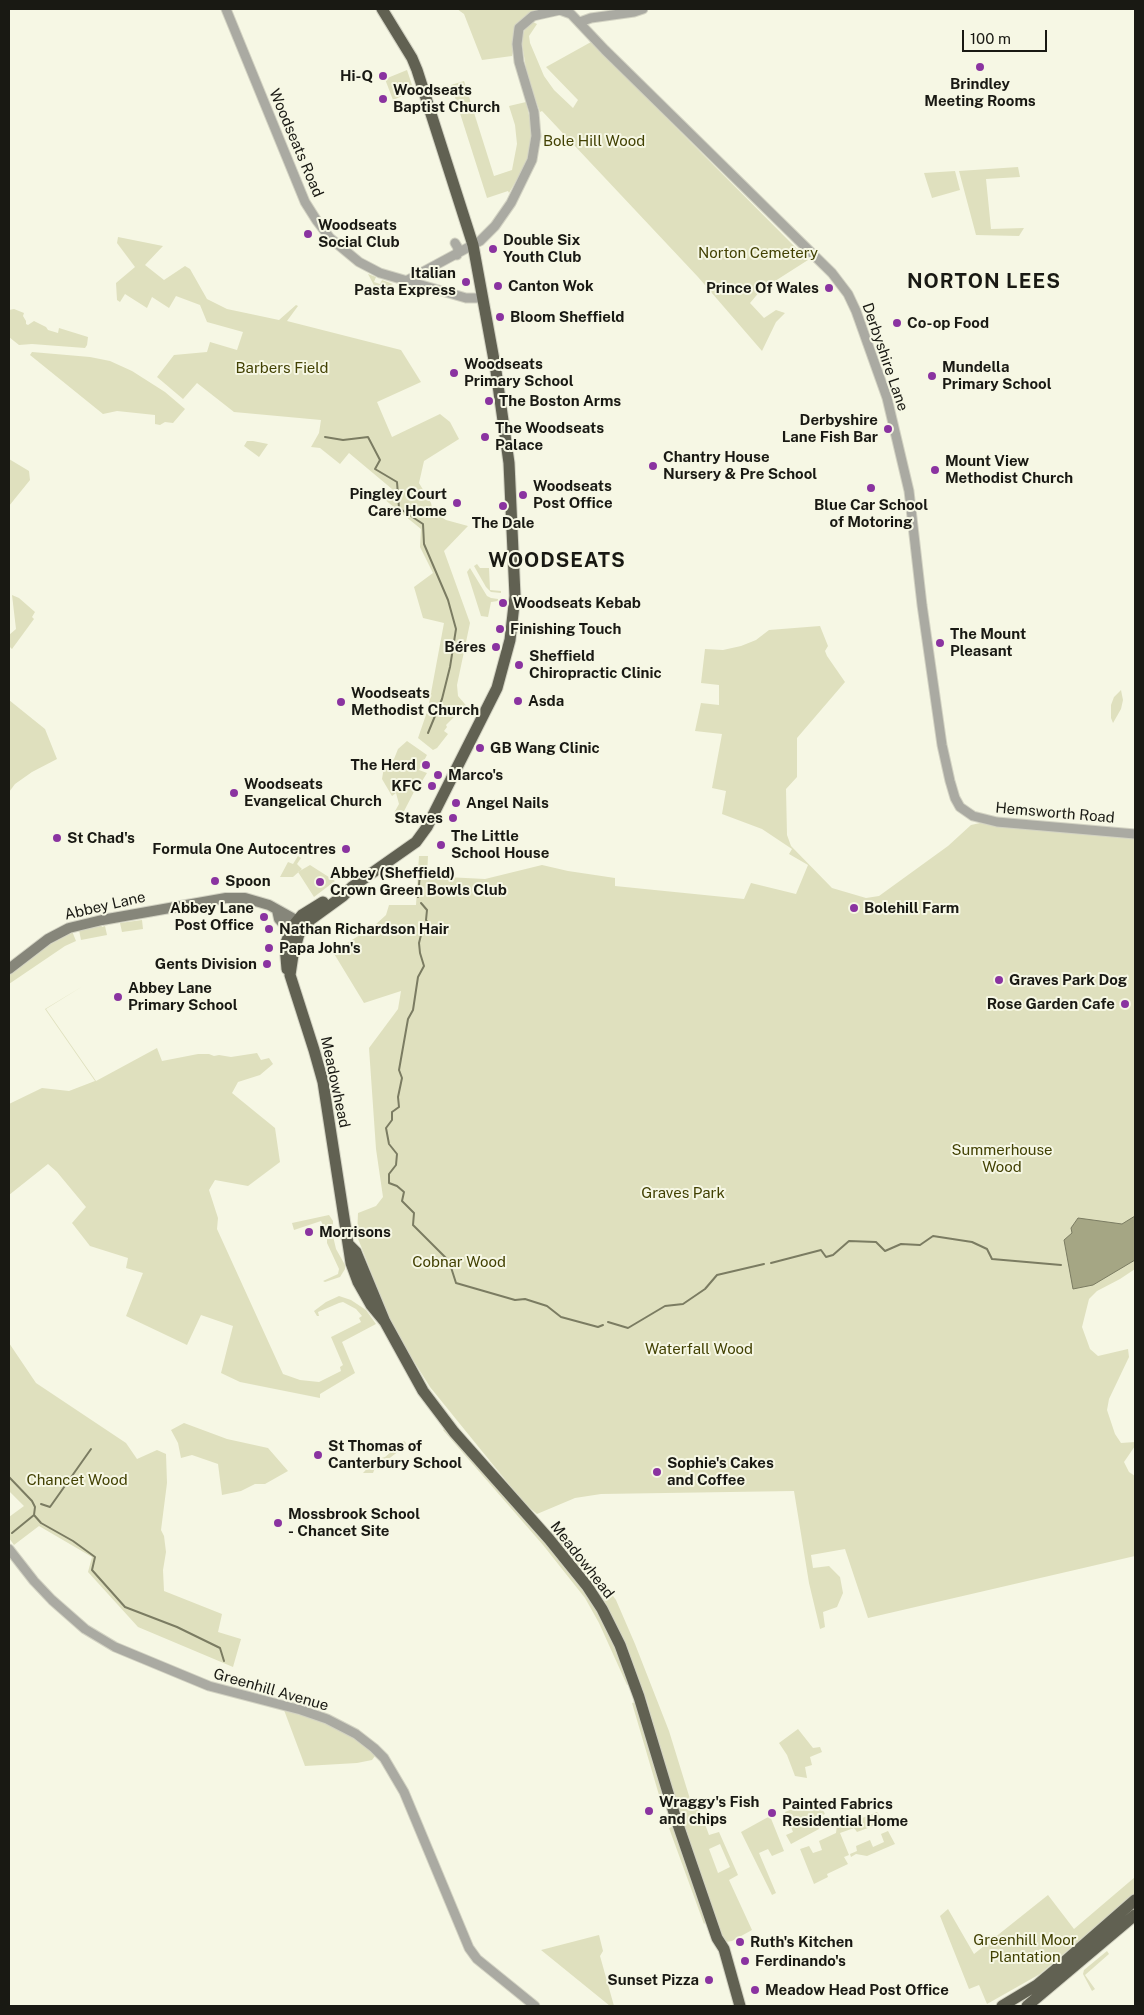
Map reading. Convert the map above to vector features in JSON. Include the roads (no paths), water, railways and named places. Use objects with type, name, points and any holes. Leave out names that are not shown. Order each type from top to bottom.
[{"type":"highway","points":[[296,926],[340,891],[352,887],[398,856],[421,837],[434,815],[497,688],[506,659],[513,623],[515,596],[509,463],[496,371],[473,245],[417,70],[409,52],[382,9]]},
{"type":"highway","name":"Meadowhead","points":[[296,926],[286,940],[286,966],[323,1082],[342,1211],[349,1245],[349,1256],[358,1282],[371,1305],[385,1322],[407,1363],[442,1416],[549,1539],[587,1586],[602,1609],[620,1645],[639,1698],[669,1798],[717,1938],[724,1949],[740,2006]]},
{"type":"highway","points":[[1002,2006],[1056,1970],[1135,1900]]},
{"type":"highway","points":[[1027,2006],[1135,1915]]},
{"type":"highway","name":"Meadowhead","points":[[717,1938],[716,1950],[732,2006]]},
{"type":"main road","name":"Abbey Lane","points":[[9,969],[56,934],[84,924],[229,897],[269,904],[277,910],[279,919],[296,926]]},
{"type":"street","name":"Woodseats Road","points":[[226,9],[298,184],[317,221],[338,246],[360,262],[380,272],[466,298],[483,298]]},
{"type":"street","points":[[580,22],[643,9]]},
{"type":"street","name":"Derbyshire Lane","points":[[489,233],[511,203],[530,166],[535,146],[534,112],[519,62],[517,44],[519,28],[533,16],[560,10],[566,11],[580,22],[605,50],[832,273],[848,294],[876,365],[900,452],[913,512],[922,605],[942,745],[955,798],[960,807],[972,816]]},
{"type":"street","points":[[468,228],[478,233],[489,233]]},
{"type":"street","points":[[406,281],[457,255],[489,233]]},
{"type":"street","points":[[455,243],[458,248],[457,255]]},
{"type":"street","name":"Hemsworth Road","points":[[972,816],[997,822],[1135,834]]},
{"type":"street","name":"Greenhill Avenue","points":[[9,1549],[34,1581],[52,1600],[85,1629],[115,1646],[209,1686],[301,1710],[327,1719],[356,1734],[374,1748],[384,1758],[404,1792],[469,1948],[478,1959],[535,2006]]},
{"type":"waterway","points":[[325,437],[343,440],[368,437],[380,460],[375,469],[397,482],[399,508],[423,524],[424,544],[448,600],[456,629],[450,667],[442,699],[428,733]]},
{"type":"waterway","points":[[418,897],[420,874]]},
{"type":"waterway","points":[[421,903],[427,910],[426,920],[429,924],[422,931],[419,943],[424,966],[418,977],[413,1010],[408,1019],[399,1070],[402,1078],[398,1097],[399,1107],[392,1112],[392,1120],[386,1128],[389,1144],[397,1154],[396,1165],[389,1174],[389,1183],[397,1186],[404,1192],[402,1201],[414,1213],[413,1225],[449,1261],[456,1283],[515,1300],[525,1299],[547,1306],[561,1317],[598,1327],[603,1325]]},
{"type":"waterway","points":[[771,1263],[821,1250],[826,1257],[833,1255],[849,1241],[876,1242],[885,1251],[901,1244],[920,1245],[933,1236],[972,1242],[987,1249],[992,1259],[1061,1265]]},
{"type":"waterway","points":[[608,1322],[628,1328],[665,1306],[683,1304],[705,1289],[717,1275],[764,1264]]},
{"type":"waterway","points":[[41,1504],[50,1507],[91,1449]]},
{"type":"waterway","points":[[9,1477],[32,1501],[35,1507],[34,1515],[41,1523],[73,1541],[95,1557],[92,1570],[125,1607],[177,1627],[220,1648],[224,1661]]},
{"type":"waterway","points":[[12,1533],[34,1515]]},
{"type":"place","name":"Brindley Meeting Rooms","points":[[980,67]]},
{"type":"place","name":"Hi-Q","points":[[383,76]]},
{"type":"place","name":"Woodseats Baptist Church","points":[[383,99]]},
{"type":"place","name":"Woodseats Social Club","points":[[308,234]]},
{"type":"place","name":"Double Six Youth Club","points":[[493,249]]},
{"type":"place","name":"Italian Pasta Express","points":[[466,282]]},
{"type":"place","name":"Canton Wok","points":[[498,286]]},
{"type":"place","name":"Prince Of Wales","points":[[829,288]]},
{"type":"place","name":"Bloom Sheffield","points":[[500,317]]},
{"type":"place","name":"Co-op Food","points":[[897,323]]},
{"type":"place","name":"Woodseats Primary School","points":[[454,373]]},
{"type":"place","name":"Mundella Primary School","points":[[932,376]]},
{"type":"place","name":"The Boston Arms","points":[[489,401]]},
{"type":"place","name":"Derbyshire Lane Fish Bar","points":[[888,429]]},
{"type":"place","name":"The Woodseats Palace","points":[[485,437]]},
{"type":"place","name":"Chantry House Nursery & Pre School","points":[[653,466]]},
{"type":"place","name":"Mount View Methodist Church","points":[[935,470]]},
{"type":"place","name":"Blue Car School of Motoring","points":[[871,488]]},
{"type":"place","name":"Woodseats Post Office","points":[[523,495]]},
{"type":"place","name":"Pingley Court Care Home","points":[[457,503]]},
{"type":"place","name":"The Dale","points":[[503,506]]},
{"type":"place","name":"Woodseats Kebab","points":[[503,603]]},
{"type":"place","name":"Finishing Touch","points":[[500,629]]},
{"type":"place","name":"The Mount Pleasant","points":[[940,643]]},
{"type":"place","name":"Béres","points":[[496,647]]},
{"type":"place","name":"Sheffield Chiropractic Clinic","points":[[519,665]]},
{"type":"place","name":"Asda","points":[[518,701]]},
{"type":"place","name":"Woodseats Methodist Church","points":[[341,702]]},
{"type":"place","name":"GB Wang Clinic","points":[[480,748]]},
{"type":"place","name":"The Herd","points":[[426,765]]},
{"type":"place","name":"Marco's","points":[[438,775]]},
{"type":"place","name":"KFC","points":[[432,786]]},
{"type":"place","name":"Woodseats Evangelical Church","points":[[234,793]]},
{"type":"place","name":"Angel Nails","points":[[456,803]]},
{"type":"place","name":"Staves","points":[[453,818]]},
{"type":"place","name":"St Chad's","points":[[57,838]]},
{"type":"place","name":"The Little School House","points":[[441,845]]},
{"type":"place","name":"Formula One Autocentres","points":[[346,849]]},
{"type":"place","name":"Spoon","points":[[215,881]]},
{"type":"place","name":"Abbey (Sheffield) Crown Green Bowls Club","points":[[320,882]]},
{"type":"place","name":"Bolehill Farm","points":[[854,908]]},
{"type":"place","name":"Abbey Lane Post Office","points":[[264,917]]},
{"type":"place","name":"Nathan Richardson Hair","points":[[269,929]]},
{"type":"place","name":"Papa John's","points":[[269,948]]},
{"type":"place","name":"Gents Division","points":[[267,964]]},
{"type":"place","name":"Graves Park Dog","points":[[999,980]]},
{"type":"place","name":"Abbey Lane Primary School","points":[[118,997]]},
{"type":"place","name":"Rose Garden Cafe","points":[[1125,1004]]},
{"type":"place","name":"Morrisons","points":[[309,1232]]},
{"type":"place","name":"St Thomas of Canterbury School","points":[[318,1455]]},
{"type":"place","name":"Sophie's Cakes and Coffee","points":[[657,1472]]},
{"type":"place","name":"Mossbrook School - Chancet Site","points":[[278,1523]]},
{"type":"place","name":"Wraggy's Fish and chips","points":[[649,1811]]},
{"type":"place","name":"Painted Fabrics Residential Home","points":[[772,1813]]},
{"type":"place","name":"Ruth's Kitchen","points":[[740,1942]]},
{"type":"place","name":"Ferdinando's","points":[[745,1961]]},
{"type":"place","name":"Sunset Pizza","points":[[709,1980]]},
{"type":"place","name":"Meadow Head Post Office","points":[[755,1990]]},
{"type":"district","name":"NORTON LEES","points":[[984,282]]},
{"type":"district","name":"WOODSEATS","points":[[557,561]]},
{"type":"park label","name":"Bole Hill Wood","points":[[594,141]]},
{"type":"park label","name":"Norton Cemetery","points":[[758,253]]},
{"type":"park label","name":"Barbers Field","points":[[282,368]]},
{"type":"park label","name":"Summerhouse Wood","points":[[1002,1158]]},
{"type":"park label","name":"Graves Park","points":[[683,1193]]},
{"type":"park label","name":"Cobnar Wood","points":[[459,1262]]},
{"type":"park label","name":"Waterfall Wood","points":[[699,1349]]},
{"type":"park label","name":"Chancet Wood","points":[[77,1480]]},
{"type":"park label","name":"Greenhill Moor Plantation","points":[[1025,1948]]}]
